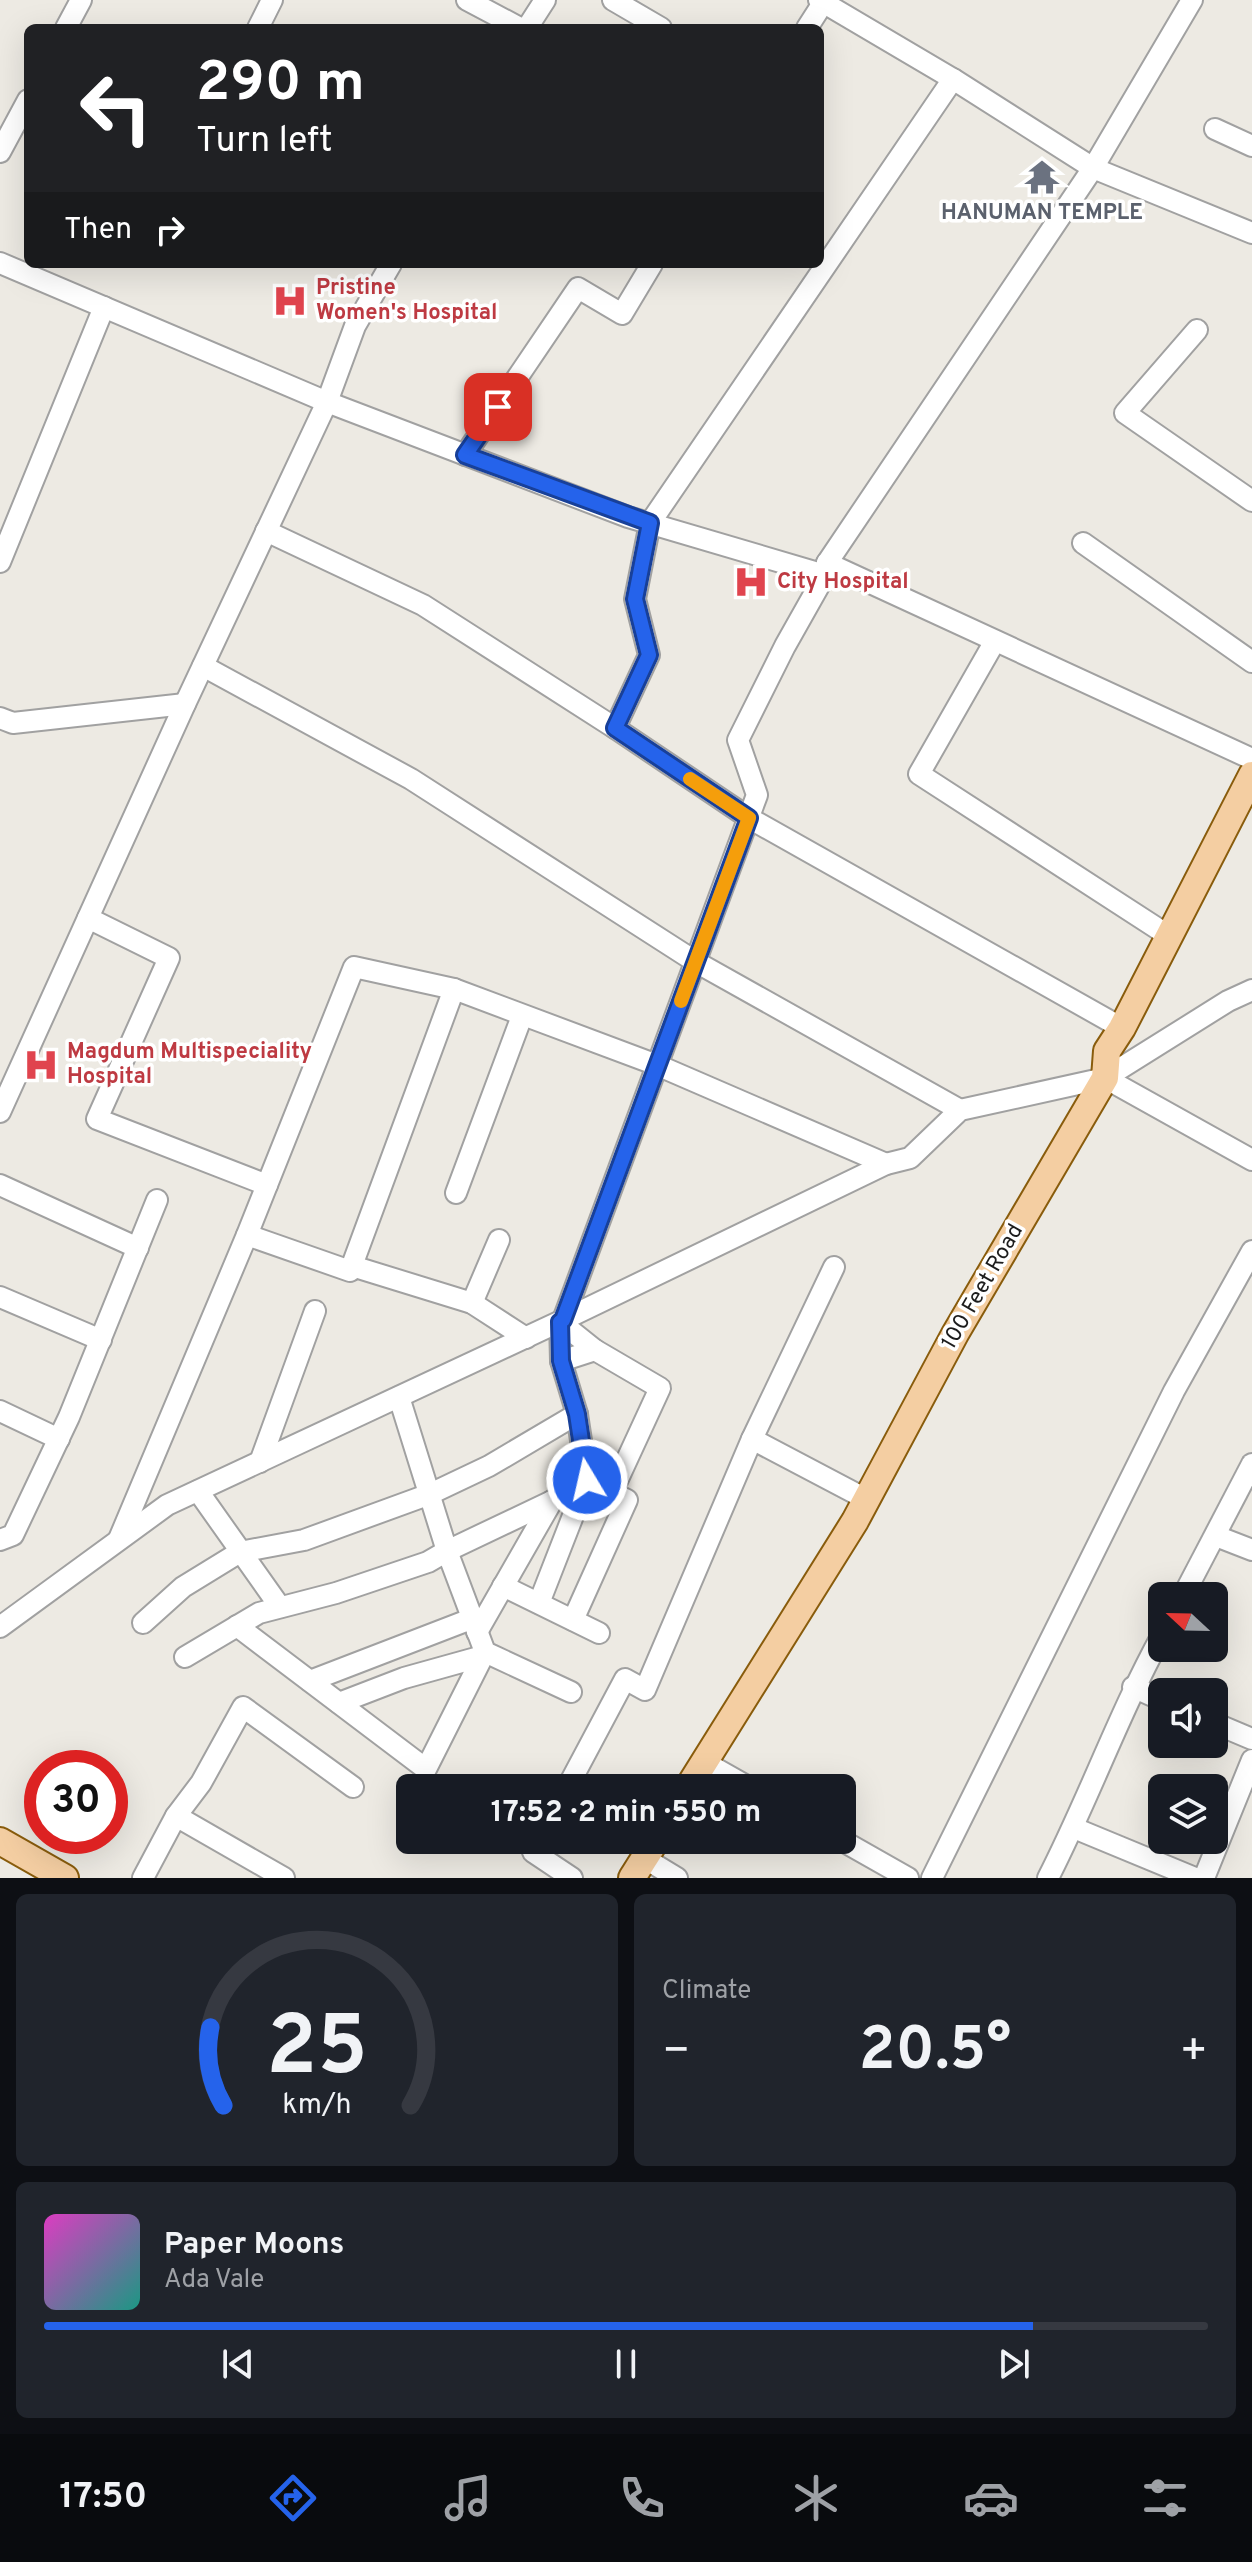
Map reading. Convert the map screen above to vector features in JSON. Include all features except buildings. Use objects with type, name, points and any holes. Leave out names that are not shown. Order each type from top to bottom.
[{"type":"main road","name":"100 Feet Road","points":[[697,1774],[866,1499],[955,1334],[1105,1078],[1107,1051],[1169,936],[1243,814],[1252,775]]},
{"type":"main road","points":[[0,1841],[65,1878]]},
{"type":"street","points":[[68,24],[81,0]]},
{"type":"street","points":[[260,24],[272,0]]},
{"type":"street","points":[[467,0],[512,24]]},
{"type":"street","points":[[530,24],[545,0]]},
{"type":"street","points":[[613,0],[653,24]]},
{"type":"street","points":[[539,1603],[587,1480],[577,1414],[561,1361],[561,1321],[757,795],[738,740],[826,569],[1093,168],[1192,0]]},
{"type":"street","points":[[809,24],[821,1],[953,79],[1093,168],[1252,233]]},
{"type":"street","points":[[615,728],[649,655],[635,599],[650,523],[953,79]]},
{"type":"street","points":[[0,152],[24,107]]},
{"type":"street","points":[[1215,129],[1252,146]]},
{"type":"street","points":[[0,263],[327,402],[465,455],[650,523],[826,569],[995,641],[1252,759]]},
{"type":"street","points":[[0,1112],[185,704],[327,402],[355,326],[389,268]]},
{"type":"street","points":[[465,455],[578,288],[622,314],[650,268]]},
{"type":"street","points":[[0,562],[104,307]]},
{"type":"street","points":[[1197,330],[1125,413],[1252,501]]},
{"type":"street","points":[[266,531],[423,605],[749,818],[1122,1028]]},
{"type":"street","points":[[1083,543],[1252,662]]},
{"type":"street","points":[[995,641],[919,774],[1169,936]]},
{"type":"street","points":[[203,666],[411,779],[696,962],[960,1110]]},
{"type":"street","points":[[0,718],[13,723],[185,704]]},
{"type":"street","points":[[88,918],[169,958],[97,1119],[267,1185]]},
{"type":"street","points":[[119,1539],[247,1235],[354,967],[454,989],[657,1065],[886,1164]]},
{"type":"street","points":[[247,1235],[350,1271],[454,989]]},
{"type":"street","points":[[2,1622],[167,1505],[526,1338],[886,1164],[910,1158],[960,1110],[1105,1078],[1228,1001],[1252,990]]},
{"type":"street","points":[[456,1193],[522,1016]]},
{"type":"street","points":[[1105,1078],[1252,1160]]},
{"type":"street","points":[[0,1185],[138,1248]]},
{"type":"street","points":[[0,1540],[13,1535],[59,1439],[157,1200]]},
{"type":"street","points":[[472,1303],[499,1240]]},
{"type":"street","points":[[932,1878],[1174,1391],[1252,1251]]},
{"type":"street","points":[[352,1266],[472,1303],[526,1338]]},
{"type":"street","points":[[574,1774],[625,1679],[645,1690],[752,1439],[834,1267]]},
{"type":"street","points":[[0,1297],[101,1340]]},
{"type":"street","points":[[260,1462],[315,1311]]},
{"type":"street","points":[[561,1321],[595,1350],[660,1388],[612,1492]]},
{"type":"street","points":[[561,1361],[595,1350]]},
{"type":"street","points":[[237,1626],[426,1769],[484,1654],[447,1551],[399,1397]]},
{"type":"street","points":[[0,1411],[59,1439]]},
{"type":"street","points":[[143,1623],[183,1587],[240,1552],[304,1540],[430,1494],[489,1466],[577,1414]]},
{"type":"street","points":[[752,1439],[866,1499]]},
{"type":"street","points":[[1191,1582],[1252,1464]]},
{"type":"street","points":[[573,1620],[627,1500],[587,1480]]},
{"type":"street","points":[[185,1657],[259,1613],[428,1562],[552,1501],[587,1480]]},
{"type":"street","points":[[198,1491],[280,1607]]},
{"type":"street","points":[[310,1681],[474,1625],[503,1586],[552,1501]]},
{"type":"street","points":[[1216,1536],[1252,1550]]},
{"type":"street","points":[[503,1586],[599,1633]]},
{"type":"street","points":[[339,1703],[404,1678],[484,1654],[571,1692]]},
{"type":"street","points":[[1048,1878],[1074,1828],[1133,1687],[1148,1660]]},
{"type":"street","points":[[1133,1687],[1148,1694]]},
{"type":"street","points":[[143,1878],[176,1816],[201,1783],[243,1707],[353,1787]]},
{"type":"street","points":[[1228,1729],[1252,1739]]},
{"type":"street","points":[[1204,1878],[1252,1760]]},
{"type":"street","points":[[704,1762],[725,1774]]},
{"type":"street","points":[[176,1816],[284,1878]]},
{"type":"street","points":[[1074,1828],[1195,1878]]},
{"type":"street","points":[[856,1849],[908,1878]]},
{"type":"street","points":[[536,1854],[572,1878]]},
{"type":"street","points":[[644,1859],[677,1878]]},
{"type":"slow traffic","points":[[681,1001],[749,818],[690,779]]},
{"type":"place","name":"HANUMAN TEMPLE","points":[[1042,177]]},
{"type":"place","name":"Pristine Women's Hospital","points":[[290,301]]},
{"type":"place","name":"City Hospital","points":[[751,582]]},
{"type":"place","name":"Magdum Multispeciality Hospital","points":[[41,1065]]},
{"type":"route","points":[[498,407],[465,455],[650,523],[635,599],[649,655],[615,728],[749,818],[560,1322],[561,1361],[577,1414],[587,1480]]}]
